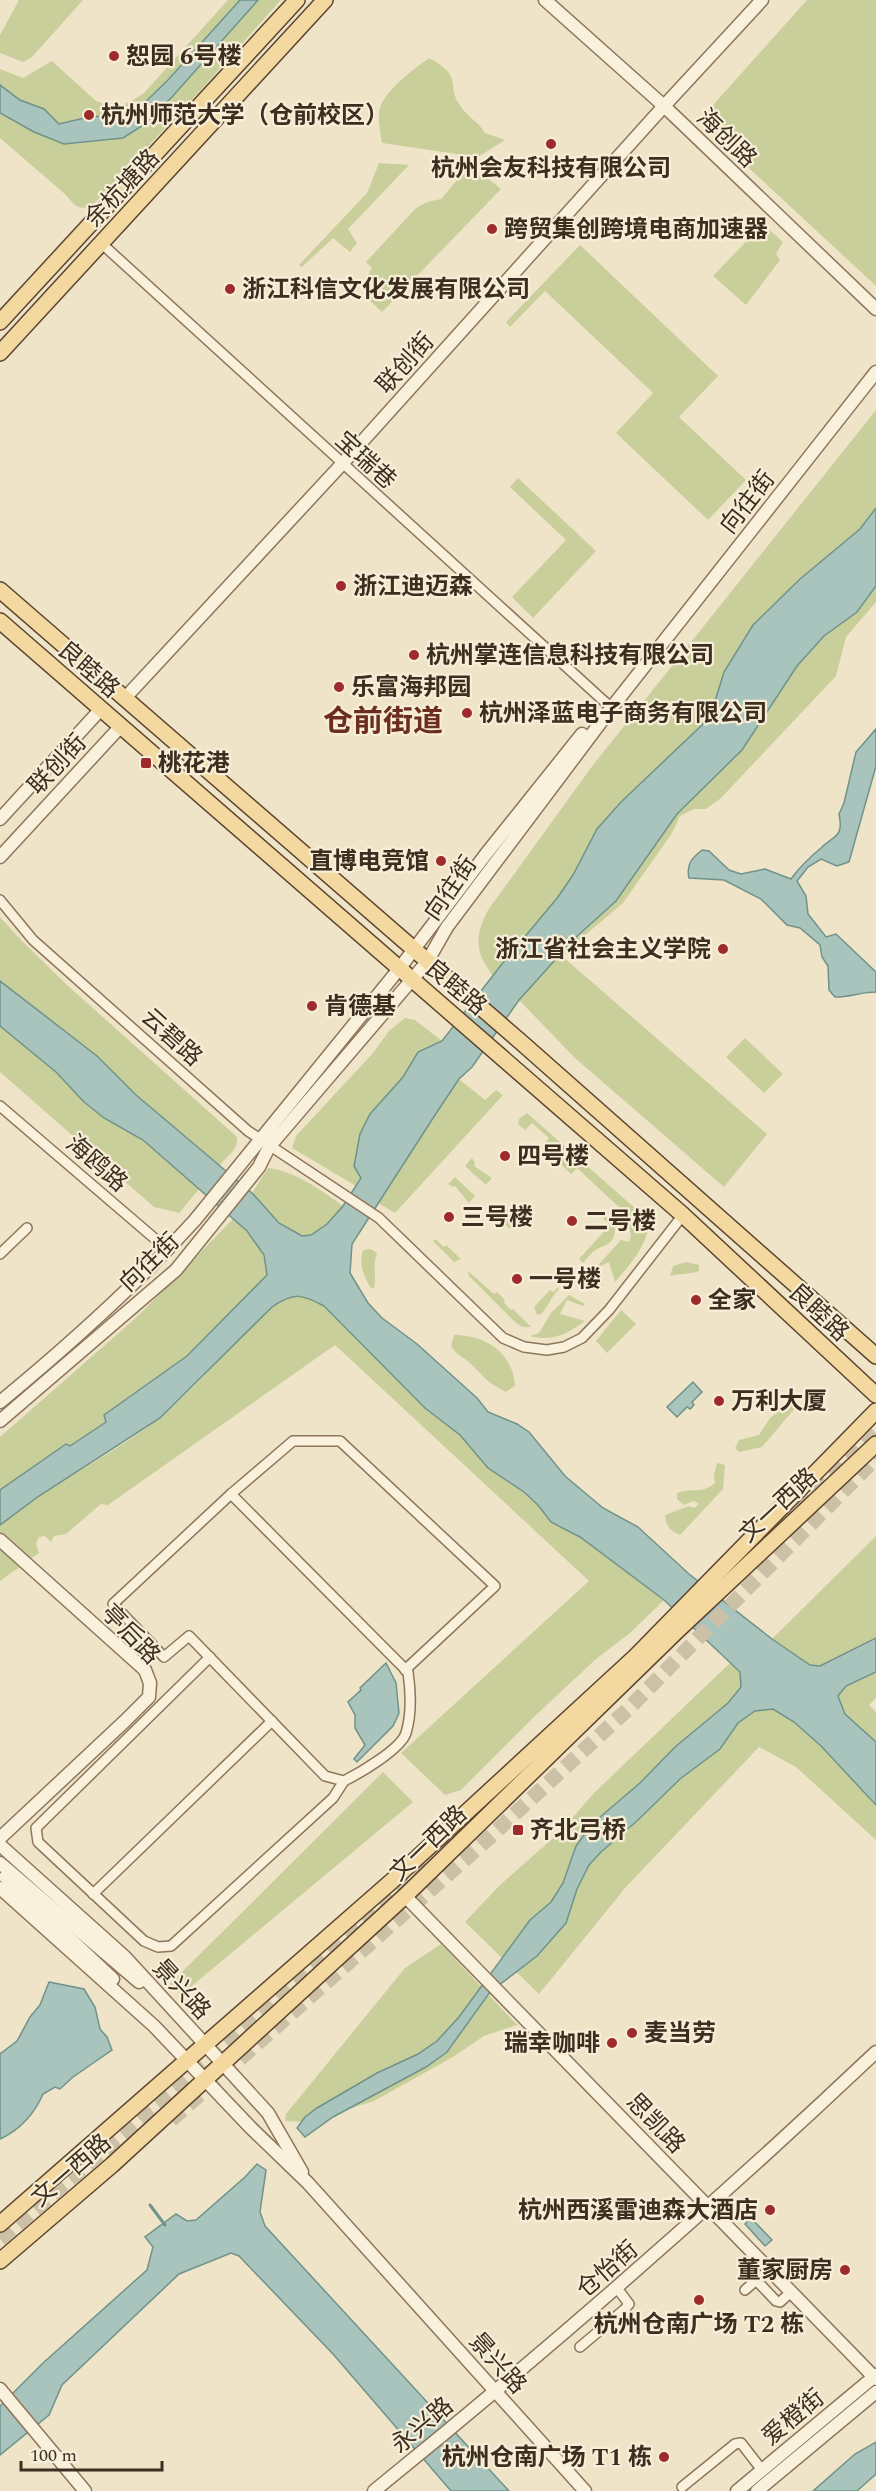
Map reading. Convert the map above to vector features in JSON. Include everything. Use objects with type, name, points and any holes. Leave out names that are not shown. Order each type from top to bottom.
[{"type":"main road","name":"余杭塘路","points":[[0,321],[297,0]]},
{"type":"main road","name":"余杭塘路","points":[[0,353],[325,0]]},
{"type":"main road","name":"良睦路","points":[[0,590],[522,1043],[876,1356]]},
{"type":"main road","name":"良睦路","points":[[0,621],[683,1215],[876,1395]]},
{"type":"main road","name":"文一西路","points":[[0,2261],[112,2165],[405,1896],[720,1581],[876,1411]]},
{"type":"main road","name":"文一西路","points":[[720,1581],[876,1444]]},
{"type":"main road","name":"文一西路","points":[[0,2224],[186,2060],[206,2046],[671,1629]]},
{"type":"street","name":"海创路","points":[[545,0],[664,106],[876,309]]},
{"type":"street","name":"联创街","points":[[125,698],[342,465],[762,0]]},
{"type":"street","name":"宝瑞巷","points":[[101,243],[342,465],[606,703]]},
{"type":"street","name":"向往街","points":[[0,1421],[176,1270],[208,1232],[259,1167],[264,1144],[486,854],[876,360]]},
{"type":"street","name":"向往街","points":[[0,1402],[60,1353],[168,1250],[248,1156],[264,1144],[427,962],[447,927],[613,706],[876,372]]},
{"type":"street","name":"联创街","points":[[0,819],[101,709]]},
{"type":"street","name":"联创街","points":[[0,857],[121,726]]},
{"type":"street","name":"云碧路","points":[[0,900],[33,940],[264,1144],[379,1218],[503,1338],[524,1347],[547,1350],[573,1343],[582,1338],[594,1328],[683,1215]]},
{"type":"street","name":"海鸥路","points":[[0,1106],[168,1250]]},
{"type":"street","points":[[0,1254],[27,1228]]},
{"type":"street","points":[[344,1781],[325,1776],[189,1636],[164,1658],[113,1604],[231,1494],[293,1441],[340,1441],[495,1586],[405,1670]]},
{"type":"street","points":[[210,1657],[36,1828],[38,1842],[144,1941],[158,1947],[171,1946],[333,1798],[344,1781],[386,1754],[406,1735],[411,1699],[408,1672],[231,1494]]},
{"type":"street","name":"亭后路","points":[[0,1838],[125,1722],[149,1697],[150,1683],[146,1670],[3,1542]]},
{"type":"street","points":[[93,1893],[272,1721]]},
{"type":"street","name":"景兴路","points":[[0,1845],[124,1957],[268,2113],[308,2183]]},
{"type":"street","points":[[0,1863],[170,2007]]},
{"type":"street","points":[[0,1873],[114,1980],[154,2026]]},
{"type":"street","name":"景兴路","points":[[0,1888],[154,2026],[308,2183],[585,2491]]},
{"type":"street","name":"思凯路","points":[[405,1896],[875,2377]]},
{"type":"street","name":"仓怡街","points":[[496,2392],[709,2207],[876,2052]]},
{"type":"street","points":[[745,2290],[754,2282],[758,2282],[776,2301],[780,2302],[791,2292]]},
{"type":"street","points":[[580,2347],[626,2309],[627,2299],[617,2288]]},
{"type":"street","name":"爱橙街","points":[[737,2491],[875,2377]]},
{"type":"street","name":"永兴路","points":[[374,2491],[496,2392]]},
{"type":"street","name":"爱橙街","points":[[756,2491],[876,2392]]},
{"type":"street","points":[[1,2396],[75,2491]]},
{"type":"street","points":[[35,2439],[85,2491]]},
{"type":"street","points":[[682,2487],[735,2444],[741,2443],[762,2470]]},
{"type":"green space","points":[[19,0],[83,0],[32,57],[23,62],[0,53],[0,35]]},
{"type":"green space","points":[[228,0],[240,0],[167,81],[139,108],[127,115],[114,118],[93,116],[59,124],[44,109],[20,100],[0,85],[0,69],[23,78],[52,61],[96,101],[114,108],[144,93]]},
{"type":"green space","points":[[258,0],[281,0],[200,91],[92,206],[84,208],[74,204],[0,138],[0,113],[34,132],[64,144],[112,140],[142,126],[172,97]]},
{"type":"green space","points":[[807,0],[876,0],[876,286],[704,124],[705,114]]},
{"type":"green space","points":[[429,58],[447,71],[453,82],[457,100],[485,133],[505,140],[478,157],[382,143],[379,114],[385,98],[398,83]]},
{"type":"green space","points":[[379,163],[409,165],[348,229],[357,243],[350,252],[333,238],[302,267],[299,265],[367,193]]},
{"type":"green space","points":[[463,173],[486,177],[501,189],[382,312],[368,299],[365,280],[372,268],[366,262],[416,208],[427,202],[441,199]]},
{"type":"green space","points":[[763,224],[783,242],[776,254],[780,260],[746,305],[713,276]]},
{"type":"green space","points":[[580,245],[718,376],[679,417],[746,480],[708,520],[616,433],[653,393],[545,291],[510,327],[506,322]]},
{"type":"green space","points":[[876,410],[876,508],[860,529],[820,562],[753,625],[725,672],[716,698],[702,725],[621,802],[597,829],[573,875],[558,897],[493,976],[483,959],[479,944],[480,928],[488,910],[593,765]]},
{"type":"green space","points":[[518,478],[596,551],[533,618],[512,597],[566,540],[510,487]]},
{"type":"green space","points":[[876,586],[876,602],[846,637],[836,676],[721,798],[706,809],[694,809],[680,816],[672,833],[623,903],[563,957],[767,1134],[724,1187],[575,1058],[519,1000],[575,938],[616,901],[677,814],[742,750],[797,666],[824,636],[857,612]]},
{"type":"green space","points":[[0,917],[67,985],[236,1136],[235,1148],[219,1166],[136,1095],[97,1056],[0,981]]},
{"type":"green space","points":[[405,1018],[415,1020],[442,1041],[418,1052],[403,1077],[370,1114],[361,1179],[356,1186],[292,1148],[296,1136],[373,1053],[389,1031]]},
{"type":"green space","points":[[0,1026],[56,1072],[84,1102],[104,1118],[143,1140],[199,1189],[179,1213],[154,1207],[0,1072]]},
{"type":"green space","points":[[745,1038],[783,1074],[764,1093],[726,1057]]},
{"type":"green space","points":[[459,1079],[485,1100],[496,1090],[503,1095],[395,1213],[378,1203]]},
{"type":"green space","points":[[527,1113],[645,1217],[649,1224],[641,1248],[615,1282],[609,1262],[595,1269],[603,1287],[591,1273],[621,1240],[629,1242],[631,1235],[627,1218],[620,1220],[616,1215],[621,1209],[577,1168],[571,1174],[551,1155],[555,1149],[549,1143],[543,1148],[542,1146],[549,1138],[532,1123],[525,1130],[518,1124],[519,1119]]},
{"type":"green space","points":[[472,1158],[474,1166],[492,1178],[486,1185],[465,1166]]},
{"type":"green space","points":[[268,1168],[298,1177],[343,1206],[329,1222],[312,1234],[296,1233],[271,1214],[252,1193]]},
{"type":"green space","points":[[455,1177],[475,1196],[469,1203],[455,1186],[448,1184]]},
{"type":"green space","points":[[509,1207],[521,1218],[510,1229],[498,1219]]},
{"type":"green space","points":[[605,1215],[615,1228],[615,1234],[609,1243],[594,1251],[583,1263],[579,1259],[610,1225],[603,1218]]},
{"type":"green space","points":[[233,1219],[261,1250],[267,1275],[187,1356],[104,1415],[106,1422],[70,1446],[66,1444],[0,1490],[0,1437],[139,1315]]},
{"type":"green space","points":[[435,1239],[444,1247],[446,1245],[461,1259],[454,1262],[433,1241]]},
{"type":"green space","points":[[371,1249],[377,1253],[374,1289],[370,1287],[362,1264],[363,1250]]},
{"type":"green space","points":[[686,1262],[699,1265],[699,1271],[670,1276],[673,1266]]},
{"type":"green space","points":[[468,1271],[494,1294],[497,1292],[505,1300],[504,1303],[531,1327],[523,1327],[516,1323],[469,1276]]},
{"type":"green space","points":[[558,1287],[559,1289],[541,1314],[537,1315],[534,1307],[550,1290],[553,1292]]},
{"type":"green space","points":[[569,1295],[585,1304],[583,1306],[567,1300],[560,1314],[585,1321],[559,1336],[538,1338],[530,1336],[539,1333],[551,1313]]},
{"type":"green space","points":[[294,1296],[306,1296],[324,1306],[425,1408],[460,1435],[488,1468],[524,1492],[551,1522],[580,1537],[664,1600],[630,1633],[596,1659],[535,1716],[461,1790],[445,1795],[401,1753],[589,1581],[335,1345],[108,1505],[101,1504],[66,1534],[54,1536],[51,1542],[45,1536],[39,1537],[36,1544],[39,1553],[0,1581],[0,1525],[160,1417],[272,1307]]},
{"type":"green space","points":[[621,1310],[636,1324],[607,1353],[596,1341]]},
{"type":"green space","points":[[454,1335],[476,1338],[495,1348],[509,1364],[515,1386],[506,1392],[487,1380],[453,1349],[451,1346]]},
{"type":"green space","points":[[787,1392],[796,1407],[762,1447],[739,1452],[735,1448],[739,1440],[759,1435],[770,1418],[788,1401]]},
{"type":"green space","points":[[717,1463],[725,1465],[723,1489],[680,1535],[674,1532],[669,1528],[665,1515],[689,1506],[694,1508],[699,1504],[694,1501],[684,1505],[677,1499],[677,1493],[710,1487],[715,1483]]},
{"type":"green space","points":[[876,1536],[876,1638],[820,1666],[810,1665],[772,1639]]},
{"type":"green space","points":[[731,1662],[740,1672],[741,1687],[728,1703],[675,1747],[640,1783],[592,1824],[576,1846],[563,1883],[551,1902],[530,1920],[537,1956],[566,1923],[577,1889],[589,1865],[680,1779],[719,1749],[738,1723],[755,1711],[773,1709],[794,1722],[818,1742],[876,1805],[876,1840],[796,1767],[759,1747],[626,1887],[539,1994],[465,1922],[498,1887],[561,1831],[594,1793]]},
{"type":"green space","points":[[876,1672],[876,1698],[869,1705],[876,1712],[876,1742],[845,1714],[838,1695],[846,1686]]},
{"type":"green space","points":[[383,1772],[413,1802],[181,1995],[170,1984]]},
{"type":"green space","points":[[441,1944],[517,2025],[484,2036],[453,2057],[374,2101],[307,2122],[285,2121],[286,2114],[405,1968]]},
{"type":"water","points":[[240,0],[258,0],[172,97],[142,126],[123,138],[64,144],[34,132],[0,113],[0,85],[20,100],[44,109],[59,124],[93,116],[114,118],[128,114],[139,108],[167,81]]},
{"type":"water","points":[[876,508],[876,586],[857,612],[824,636],[797,666],[742,750],[677,814],[616,901],[575,938],[519,1000],[472,1067],[459,1079],[352,1244],[350,1273],[368,1303],[382,1318],[417,1344],[477,1398],[488,1412],[517,1424],[529,1432],[565,1476],[603,1508],[638,1527],[689,1574],[772,1639],[810,1665],[820,1666],[876,1638],[876,1672],[846,1686],[838,1696],[845,1714],[876,1742],[876,1805],[821,1746],[794,1722],[773,1709],[755,1711],[738,1723],[720,1749],[680,1779],[589,1865],[577,1889],[566,1923],[537,1956],[490,1992],[447,2052],[426,2067],[333,2117],[305,2137],[297,2128],[305,2117],[317,2108],[377,2073],[418,2054],[437,2041],[459,2017],[530,1920],[551,1902],[563,1883],[576,1846],[592,1824],[640,1783],[675,1747],[728,1703],[741,1687],[740,1672],[664,1600],[580,1537],[551,1522],[524,1492],[488,1468],[460,1435],[425,1408],[324,1306],[304,1297],[292,1297],[272,1307],[160,1418],[39,1496],[0,1525],[0,1490],[66,1444],[70,1446],[106,1422],[104,1415],[187,1356],[267,1275],[264,1255],[247,1231],[143,1140],[104,1118],[84,1102],[56,1072],[0,1026],[0,981],[97,1056],[136,1095],[252,1193],[279,1223],[302,1236],[311,1235],[327,1224],[343,1206],[361,1178],[354,1166],[360,1134],[370,1114],[403,1077],[418,1052],[442,1041],[558,897],[573,875],[597,829],[621,802],[702,725],[716,698],[724,672],[753,625],[800,579],[860,529]]},
{"type":"water","points":[[876,729],[876,766],[849,862],[837,866],[821,859],[808,867],[797,881],[806,896],[808,914],[826,937],[836,934],[876,972],[876,992],[835,997],[829,990],[828,966],[822,957],[820,945],[800,928],[787,925],[761,899],[724,880],[689,878],[688,869],[693,859],[702,850],[709,851],[729,870],[741,874],[765,869],[791,879],[839,832],[839,814],[844,803],[856,752]]},
{"type":"water","points":[[693,1382],[702,1392],[692,1402],[694,1405],[690,1409],[687,1407],[677,1417],[667,1407]]},
{"type":"water","points":[[386,1663],[396,1683],[399,1713],[393,1726],[357,1762],[354,1759],[365,1745],[355,1728],[355,1715],[348,1702]]},
{"type":"water","points":[[49,1982],[84,1989],[95,2007],[100,2029],[107,2037],[112,2050],[73,2077],[60,2089],[55,2087],[43,2094],[36,2108],[26,2120],[14,2131],[0,2139],[0,2054],[17,2041],[30,2017],[40,2005]]},
{"type":"water","points":[[257,2164],[266,2170],[260,2212],[265,2226],[509,2491],[451,2491],[333,2354],[239,2256],[231,2253],[179,2274],[62,2385],[49,2415],[0,2455],[0,2406],[43,2363],[147,2270],[153,2247],[145,2237],[176,2214],[187,2221],[196,2220]]},
{"type":"water","points":[[751,2218],[772,2240],[765,2246],[745,2224]]},
{"type":"water","points":[[876,2442],[876,2474],[857,2491],[813,2491],[855,2454]]},
{"type":"waterway","points":[[150,2205],[165,2225]]},
{"type":"tunnel","points":[[782,1523],[876,1426]]},
{"type":"tunnel","points":[[171,2120],[480,1846],[627,1710],[876,1458]]},
{"type":"tunnel","points":[[0,2239],[178,2086],[428,1864]]},
{"type":"place","name":"恕园 6号楼","points":[[114,56]]},
{"type":"place","name":"杭州师范大学（仓前校区）","points":[[89,115]]},
{"type":"place","name":"杭州会友科技有限公司","points":[[551,144]]},
{"type":"place","name":"跨贸集创跨境电商加速器","points":[[492,229]]},
{"type":"place","name":"浙江科信文化发展有限公司","points":[[230,289]]},
{"type":"place","name":"浙江迪迈森","points":[[341,586]]},
{"type":"place","name":"杭州掌连信息科技有限公司","points":[[414,655]]},
{"type":"place","name":"乐富海邦园","points":[[339,687]]},
{"type":"place","name":"杭州泽蓝电子商务有限公司","points":[[467,713]]},
{"type":"place","name":"桃花港","points":[[146,763]]},
{"type":"place","name":"直博电竞馆","points":[[441,861]]},
{"type":"place","name":"浙江省社会主义学院","points":[[723,949]]},
{"type":"place","name":"肯德基","points":[[312,1006]]},
{"type":"place","name":"四号楼","points":[[505,1156]]},
{"type":"place","name":"三号楼","points":[[449,1217]]},
{"type":"place","name":"二号楼","points":[[572,1221]]},
{"type":"place","name":"一号楼","points":[[517,1279]]},
{"type":"place","name":"全家","points":[[696,1300]]},
{"type":"place","name":"万利大厦","points":[[719,1401]]},
{"type":"place","name":"齐北弓桥","points":[[518,1830]]},
{"type":"place","name":"麦当劳","points":[[632,2033]]},
{"type":"place","name":"瑞幸咖啡","points":[[612,2043]]},
{"type":"place","name":"杭州西溪雷迪森大酒店","points":[[770,2210]]},
{"type":"place","name":"董家厨房","points":[[845,2270]]},
{"type":"place","name":"杭州仓南广场 T2 栋","points":[[699,2300]]},
{"type":"place","name":"杭州仓南广场 T1 栋","points":[[664,2457]]},
{"type":"district","name":"仓前街道","points":[[383,721]]}]
